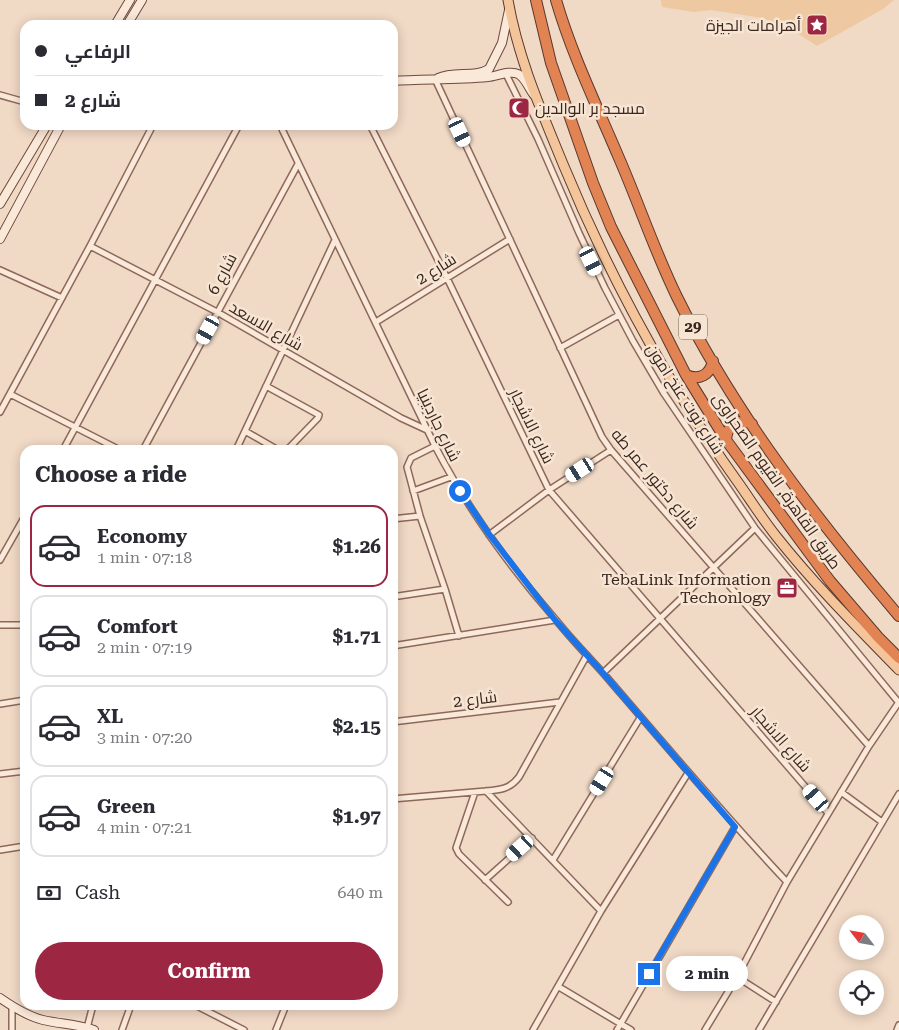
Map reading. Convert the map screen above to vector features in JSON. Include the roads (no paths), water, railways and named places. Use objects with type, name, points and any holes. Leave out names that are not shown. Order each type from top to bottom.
[{"type":"highway","name":"طريق القاهرة, الفيوم الصحراوى","points":[[536,0],[559,86],[596,190],[611,226],[686,375],[726,440],[830,581],[878,637],[899,658]]},
{"type":"highway","name":"طريق القاهرة, الفيوم الصحراوى","points":[[556,0],[581,71],[632,188],[660,260],[682,306],[752,424],[796,490],[856,566],[899,616]]},
{"type":"highway","points":[[686,375],[695,378],[703,376],[710,370],[713,361]]},
{"type":"highway","points":[[726,440],[726,435],[732,426],[742,421],[752,424]]},
{"type":"main road","points":[[509,4],[517,43],[535,97],[606,261],[657,356],[728,469],[780,541],[841,610],[899,670]]},
{"type":"street","points":[[118,20],[130,0]]},
{"type":"street","points":[[130,20],[142,0]]},
{"type":"street","points":[[437,78],[444,75],[482,72],[489,69],[502,43],[509,4]]},
{"type":"street","points":[[398,81],[492,77],[512,72],[519,74],[535,97]]},
{"type":"street","name":"شارع توت عنخ امون","points":[[506,74],[538,138],[582,240],[619,315],[668,400],[755,528],[899,702]]},
{"type":"street","name":"شارع دكتور عمر طه","points":[[437,78],[560,348],[595,422],[611,450],[869,746]]},
{"type":"street","points":[[0,95],[20,101]]},
{"type":"street","points":[[0,204],[44,130]]},
{"type":"street","points":[[0,239],[58,130]]},
{"type":"street","points":[[0,412],[150,130]]},
{"type":"street","points":[[66,445],[235,130]]},
{"type":"street","name":"شارع جاردينيا","points":[[282,130],[435,446],[451,477],[489,534],[555,620],[735,827],[787,882]]},
{"type":"street","name":"شارع الاشجار","points":[[373,130],[447,278],[549,490],[828,812]]},
{"type":"street","name":"شارع 6","points":[[146,445],[298,164]]},
{"type":"street","name":"شارع 2","points":[[376,322],[510,239]]},
{"type":"street","points":[[238,445],[335,240]]},
{"type":"street","name":"شارع الاسعد","points":[[90,246],[217,312],[401,418],[427,430]]},
{"type":"street","points":[[0,270],[62,298]]},
{"type":"street","points":[[560,348],[619,315]]},
{"type":"street","points":[[266,386],[319,415],[292,445]]},
{"type":"street","points":[[10,394],[110,445]]},
{"type":"street","points":[[245,431],[269,445]]},
{"type":"street","points":[[435,446],[411,458],[407,468],[420,516],[460,636]]},
{"type":"street","points":[[489,534],[549,490],[611,450]]},
{"type":"street","points":[[413,491],[451,477]]},
{"type":"street","points":[[398,518],[420,516]]},
{"type":"street","points":[[0,560],[20,525]]},
{"type":"street","points":[[603,673],[755,528]]},
{"type":"street","points":[[398,596],[445,589]]},
{"type":"street","points":[[398,645],[555,620]]},
{"type":"street","points":[[0,626],[20,625]]},
{"type":"street","points":[[398,798],[486,791],[506,788],[516,782],[587,655]]},
{"type":"street","points":[[0,704],[20,701]]},
{"type":"street","name":"شارع 2","points":[[398,721],[560,702]]},
{"type":"street","points":[[705,1030],[737,977],[787,882],[828,812],[899,702]]},
{"type":"street","points":[[553,860],[640,718]]},
{"type":"street","points":[[0,774],[20,772]]},
{"type":"street","points":[[533,1030],[601,911],[688,773]]},
{"type":"street","points":[[486,791],[601,911]]},
{"type":"street","points":[[475,792],[456,848],[459,854],[508,902]]},
{"type":"street","points":[[841,792],[882,822]]},
{"type":"street","points":[[759,1030],[899,794]]},
{"type":"street","points":[[616,1030],[735,827]]},
{"type":"street","points":[[485,880],[532,838]]},
{"type":"street","points":[[0,850],[20,847]]},
{"type":"street","points":[[737,977],[776,1002]]},
{"type":"street","points":[[559,987],[631,1030]]},
{"type":"street","points":[[0,998],[40,1020],[91,1029],[93,1010]]},
{"type":"street","points":[[12,1006],[12,1030]]},
{"type":"street","points":[[122,1030],[129,1010]]},
{"type":"street","points":[[205,1010],[244,1030]]},
{"type":"street","points":[[276,1030],[284,1010]]},
{"type":"street","points":[[897,1030],[899,1025]]},
{"type":"place","name":"أهرامات الجيزة","points":[[817,25]]},
{"type":"place","name":"مسجد بر الوالدين","points":[[519,108]]},
{"type":"place","name":"TebaLink Information Techonlogy","points":[[787,588]]}]
